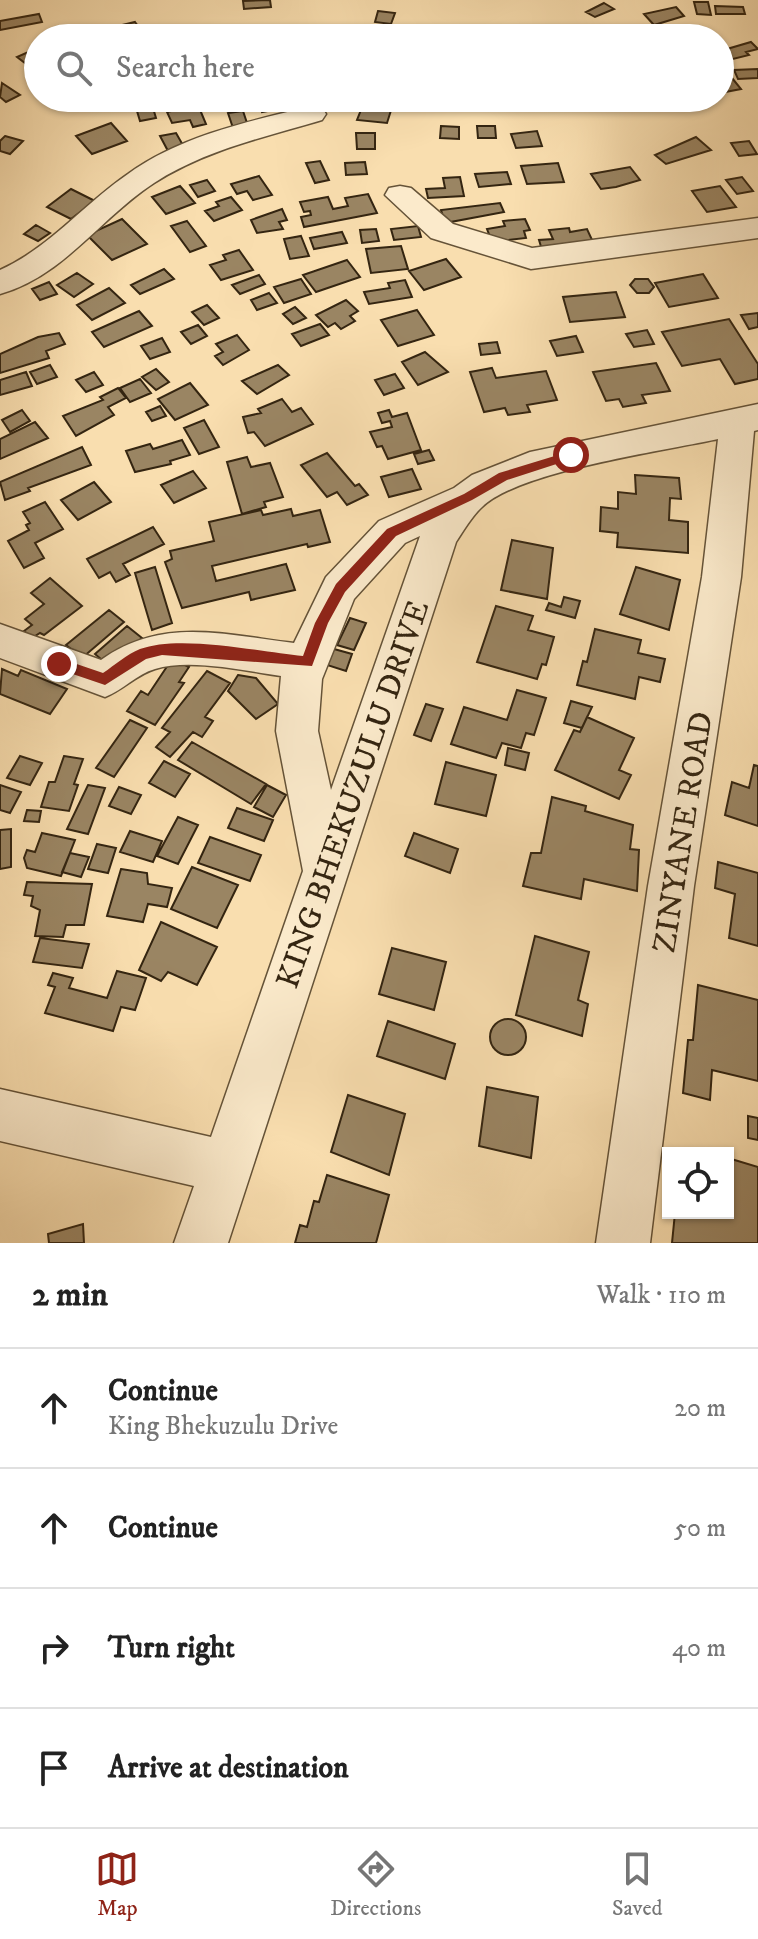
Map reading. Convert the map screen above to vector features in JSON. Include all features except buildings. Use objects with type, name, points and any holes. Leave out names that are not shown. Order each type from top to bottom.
[{"type":"street","points":[[0,283],[43,260],[140,178],[174,158],[312,114]]},
{"type":"street","points":[[400,195],[442,231],[531,259],[758,228]]},
{"type":"street","name":"KING BHEKUZULU DRIVE","points":[[201,1243],[439,536],[468,497],[485,485],[530,466],[748,419]]},
{"type":"street","name":"ZINYANE ROAD","points":[[623,1243],[679,836],[748,419]]},
{"type":"street","points":[[326,870],[297,731],[301,679],[307,662],[340,588],[392,532],[468,497]]},
{"type":"street","points":[[0,641],[105,679],[142,654],[162,649],[307,662]]},
{"type":"street","points":[[0,1115],[225,1167]]},
{"type":"route","points":[[59,664],[105,679],[142,654],[162,649],[307,662],[340,588],[392,532],[468,497],[503,476],[571,455]]}]
